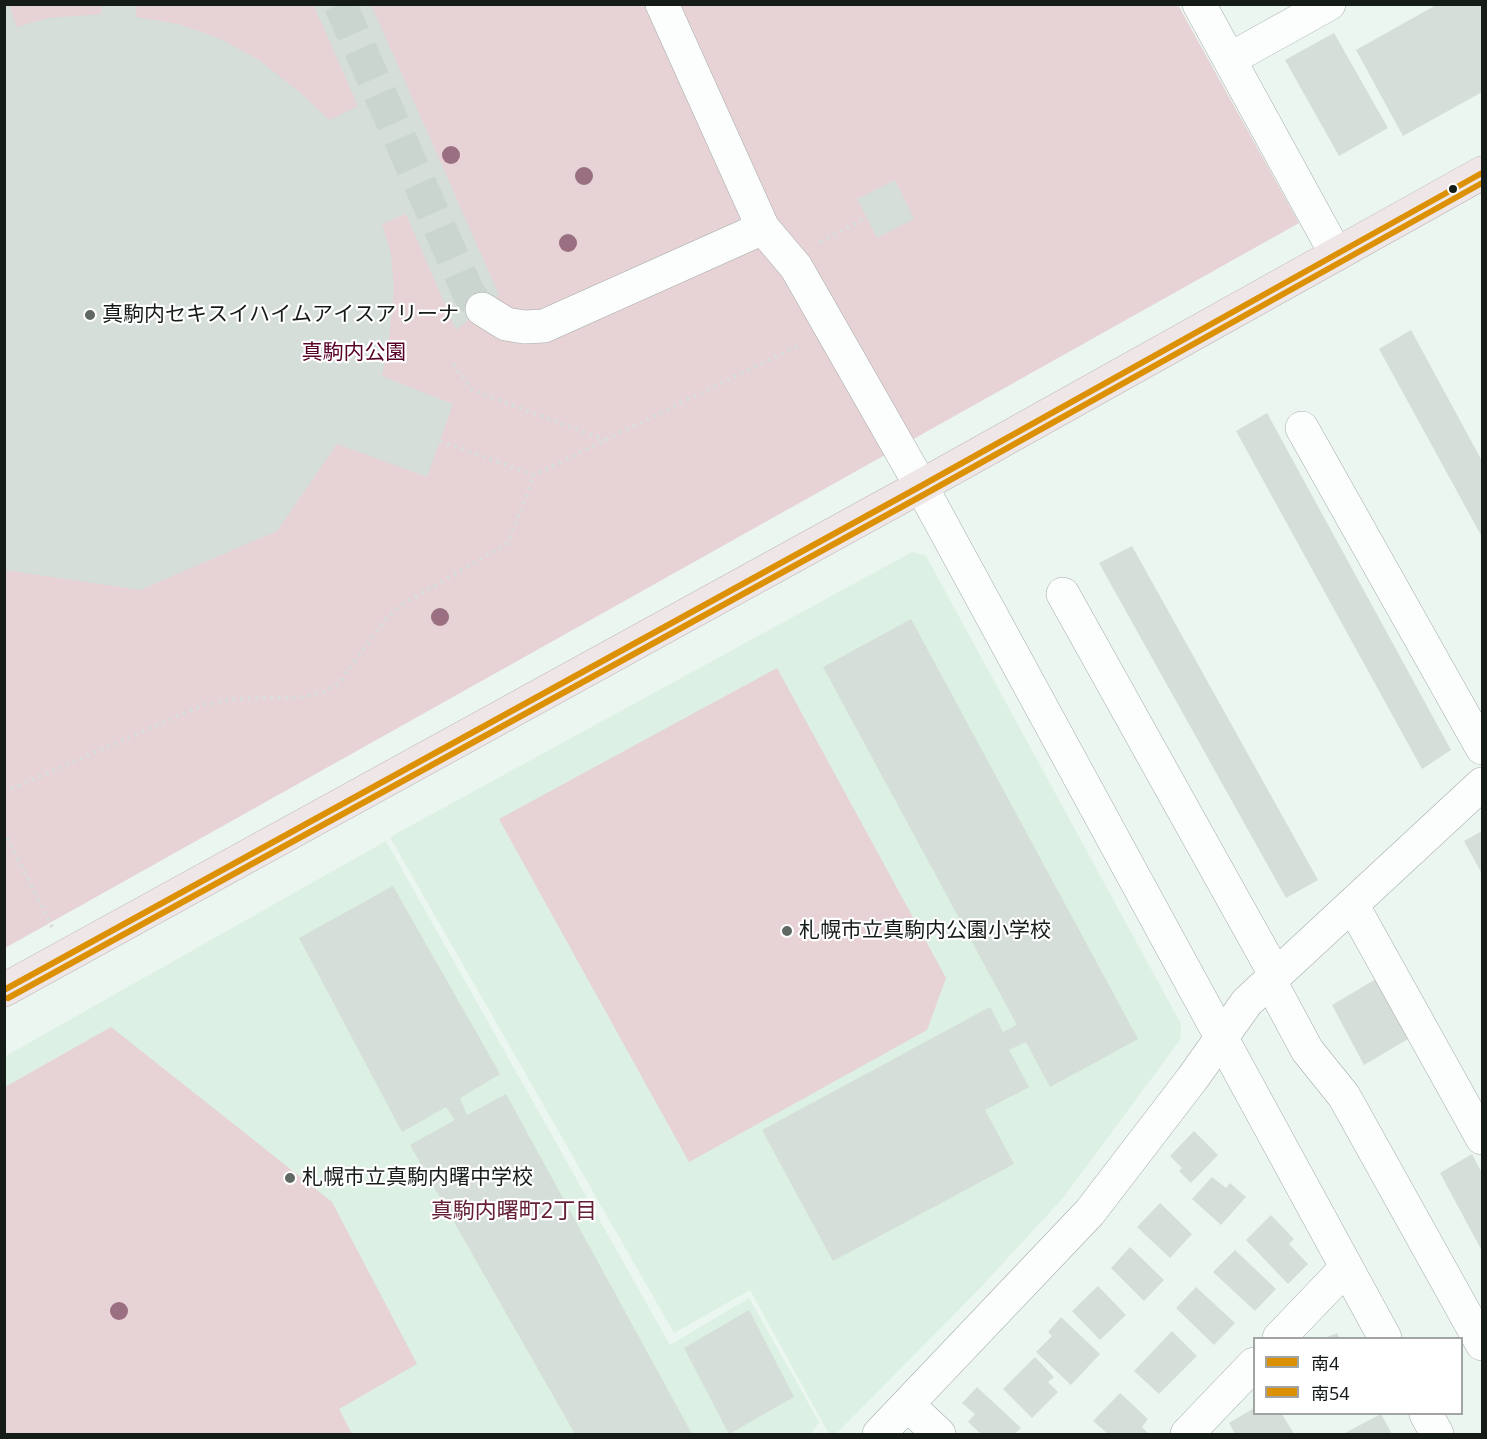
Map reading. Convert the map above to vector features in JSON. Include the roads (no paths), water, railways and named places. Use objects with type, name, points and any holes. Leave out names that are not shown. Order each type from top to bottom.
[{"type":"highway","points":[[4,990],[921,486],[1482,173]]},
{"type":"street","points":[[662,4],[764,228],[796,267],[921,486],[1384,1337]]},
{"type":"street","points":[[1200,4],[1336,254]]},
{"type":"street","points":[[1230,59],[1329,4]]},
{"type":"street","points":[[482,309],[506,324],[524,327],[544,326],[764,228]]},
{"type":"street","points":[[1302,428],[1482,748]]},
{"type":"street","points":[[1063,594],[1273,978],[1307,1050],[1344,1096],[1482,1344]]},
{"type":"street","points":[[879,1434],[1090,1212],[1247,1002],[1482,784]]},
{"type":"street","points":[[1353,906],[1482,1138]]},
{"type":"street","points":[[1280,1337],[1346,1268]]},
{"type":"street","points":[[1187,1434],[1253,1365]]},
{"type":"street","points":[[908,1405],[939,1434]]},
{"type":"street","points":[[1427,1415],[1437,1434]]},
{"type":"tunnel","points":[[340,4],[469,294],[482,309]]},
{"type":"place","name":"真駒内セキスイハイムアイスアリーナ","points":[[90,315]]},
{"type":"place","name":"札幌市立真駒内公園小学校","points":[[787,931]]},
{"type":"place","name":"札幌市立真駒内曙中学校","points":[[290,1178]]},
{"type":"district","name":"真駒内曙町2丁目","points":[[514,1212]]},
{"type":"park label","name":"真駒内公園","points":[[354,353]]}]
